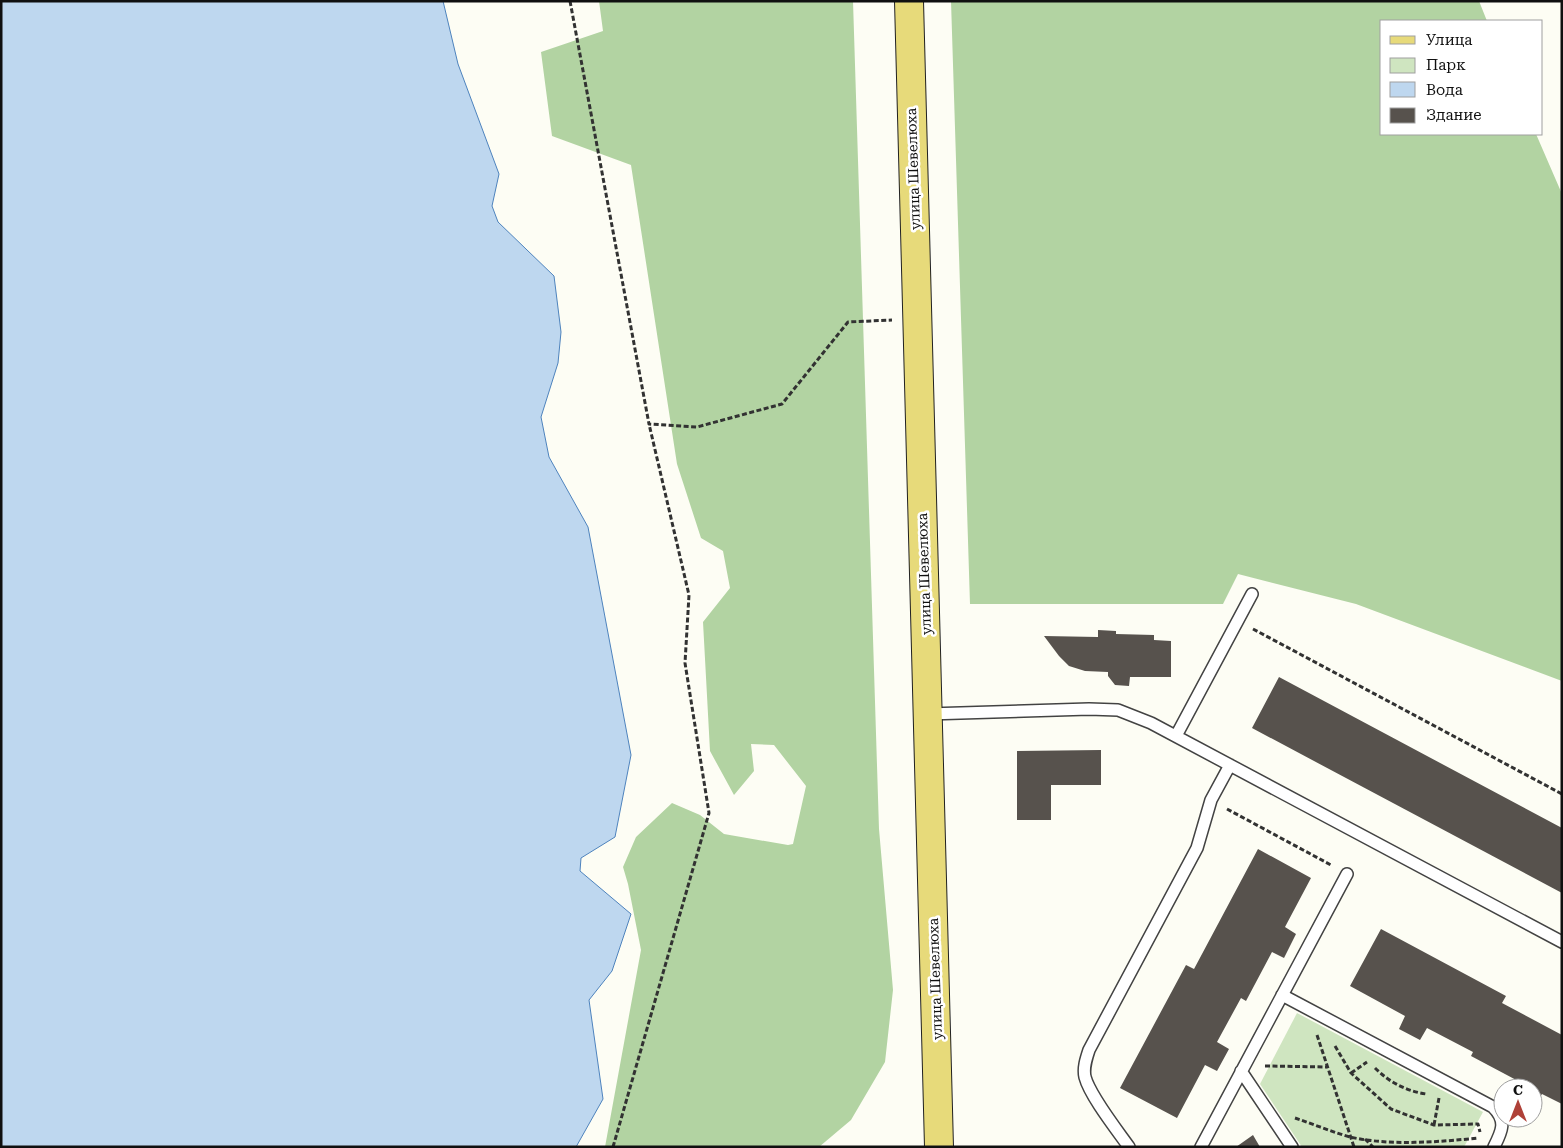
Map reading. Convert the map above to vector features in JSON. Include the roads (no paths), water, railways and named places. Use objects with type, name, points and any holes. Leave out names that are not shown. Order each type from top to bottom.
[{"type":"main road","name":"улица Шевелюха","points":[[909,1],[939,1147]]},
{"type":"lane","points":[[1176,736],[1252,594]]},
{"type":"lane","points":[[928,714],[1089,709],[1118,710],[1151,723],[1176,736],[1562,942]]},
{"type":"lane","points":[[1129,1147],[1091,1091],[1084,1064],[1088,1050],[1197,848],[1211,800],[1230,765]]},
{"type":"lane","points":[[1201,1147],[1347,874]]},
{"type":"lane","points":[[1282,995],[1493,1107],[1500,1114],[1503,1124],[1494,1147]]},
{"type":"lane","points":[[1243,1069],[1264,1106],[1292,1147]]},
{"type":"water","points":[[1,1],[443,1],[458,64],[499,174],[492,206],[498,222],[554,276],[561,332],[558,363],[541,417],[549,457],[588,527],[631,755],[615,837],[581,858],[580,871],[631,914],[612,971],[589,1000],[603,1099],[576,1147],[1,1147]]}]
